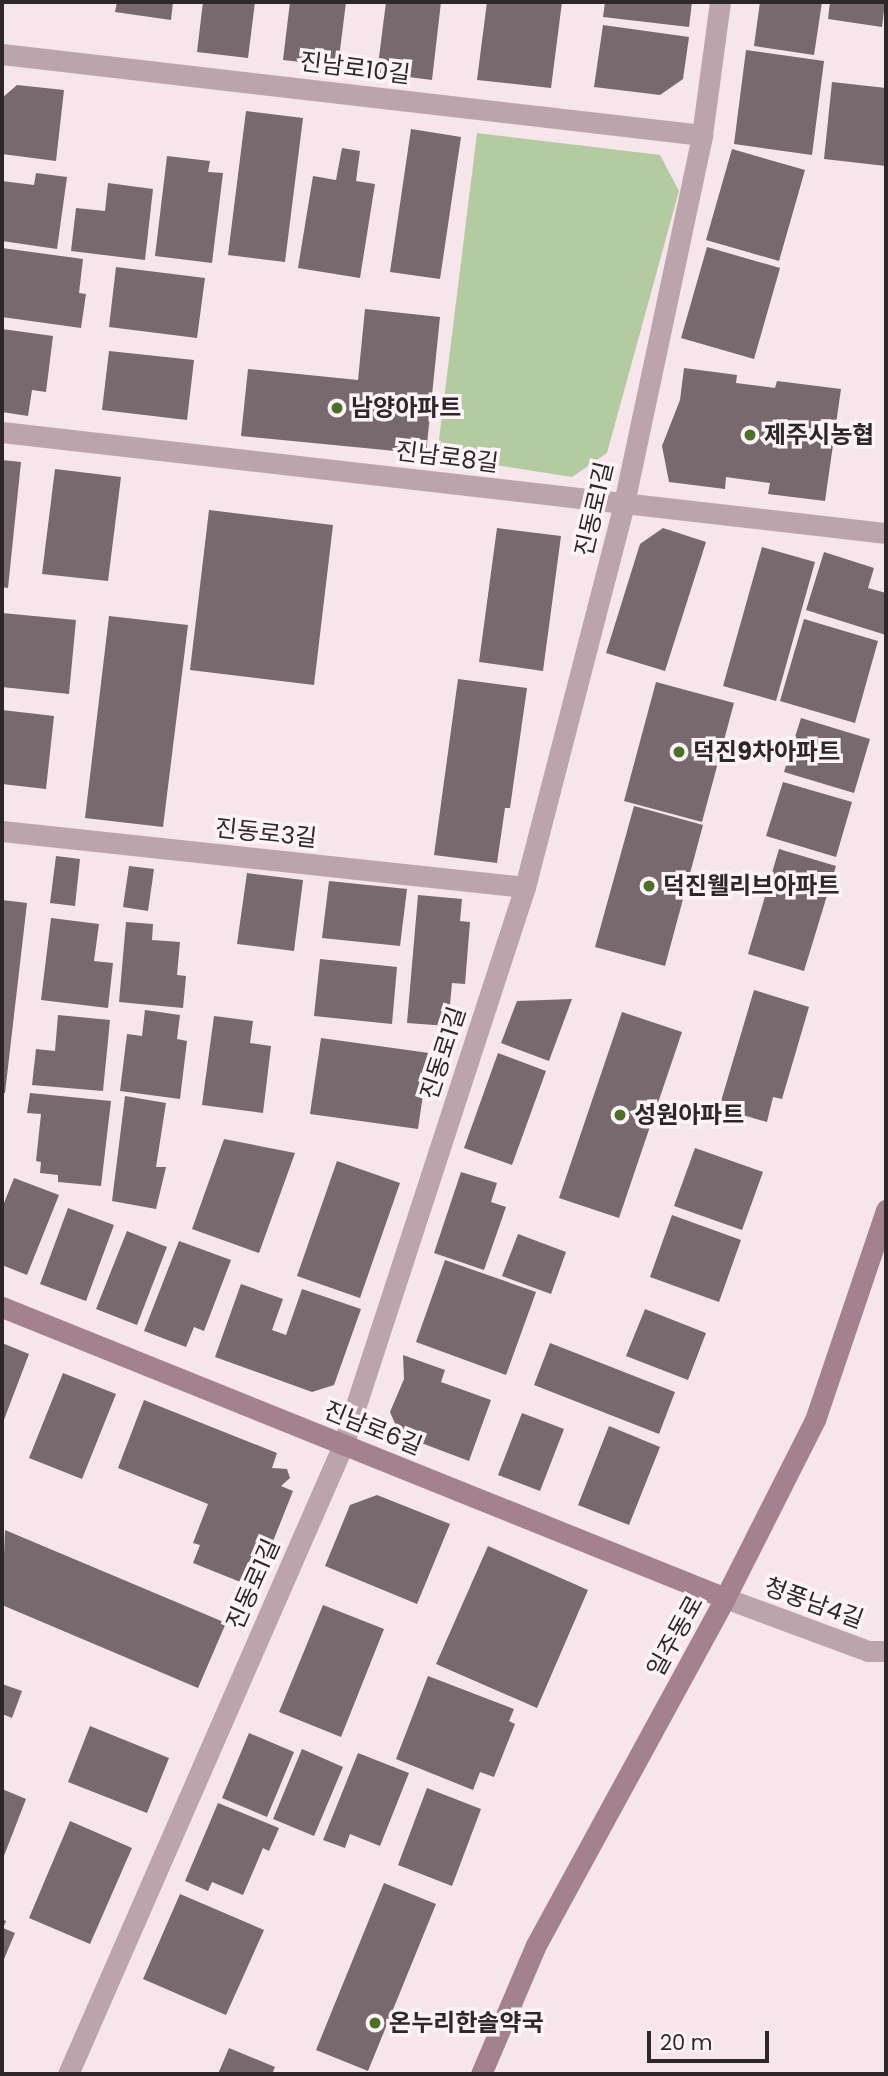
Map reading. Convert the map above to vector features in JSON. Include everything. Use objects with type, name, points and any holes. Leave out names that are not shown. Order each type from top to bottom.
[{"type":"main road","name":"일주동로","points":[[481,2074],[536,1945],[725,1598],[814,1420],[886,1210]]},
{"type":"main road","name":"진남로6길","points":[[2,1307],[725,1598]]},
{"type":"street","name":"진동로1길","points":[[68,2074],[343,1445],[525,887],[624,503],[702,135],[720,2]]},
{"type":"street","name":"진남로10길","points":[[2,54],[702,135]]},
{"type":"street","name":"진남로8길","points":[[2,432],[886,533]]},
{"type":"street","name":"진동로3길","points":[[2,831],[525,887]]},
{"type":"street","name":"청풍남4길","points":[[725,1598],[868,1651],[886,1651]]},
{"type":"green space","points":[[477,133],[660,155],[679,191],[607,453],[572,477],[437,456]]},
{"type":"building","points":[[117,2],[173,2],[171,20],[115,12]]},
{"type":"building","points":[[203,2],[255,2],[248,58],[197,52]]},
{"type":"building","points":[[290,2],[346,2],[338,66],[283,60]]},
{"type":"building","points":[[386,2],[441,2],[432,80],[377,73]]},
{"type":"building","points":[[487,2],[562,2],[551,88],[477,80]]},
{"type":"building","points":[[605,2],[692,2],[689,27],[603,17]]},
{"type":"building","points":[[760,2],[822,2],[814,55],[754,46]]},
{"type":"building","points":[[830,2],[885,2],[882,27],[828,19]]},
{"type":"building","points":[[603,25],[689,37],[683,79],[660,95],[594,87]]},
{"type":"building","points":[[746,50],[824,61],[812,155],[734,144]]},
{"type":"building","points":[[832,82],[886,88],[886,166],[824,159]]},
{"type":"building","points":[[17,85],[64,90],[56,161],[2,154],[2,98]]},
{"type":"building","points":[[246,111],[303,118],[285,262],[228,255]]},
{"type":"building","points":[[411,129],[461,137],[440,279],[390,272]]},
{"type":"building","points":[[342,148],[360,151],[356,181],[375,184],[360,278],[298,268],[313,176],[336,180]]},
{"type":"building","points":[[732,149],[805,170],[779,261],[706,240]]},
{"type":"building","points":[[167,156],[210,161],[208,172],[223,173],[212,263],[155,256]]},
{"type":"building","points":[[36,173],[67,177],[57,249],[2,241],[2,181],[34,185]]},
{"type":"building","points":[[108,183],[153,189],[145,260],[71,251],[76,208],[105,211]]},
{"type":"building","points":[[707,247],[780,268],[754,359],[681,338]]},
{"type":"building","points":[[2,248],[83,259],[79,293],[86,294],[81,328],[2,317]]},
{"type":"building","points":[[116,267],[205,278],[197,338],[109,327]]},
{"type":"building","name":"남양아파트","points":[[365,309],[440,317],[426,454],[241,436],[248,369],[358,380]]},
{"type":"building","points":[[2,329],[53,336],[46,392],[32,390],[28,416],[2,412]]},
{"type":"building","points":[[109,351],[194,360],[187,420],[102,410]]},
{"type":"building","points":[[684,368],[737,375],[736,383],[775,388],[777,381],[841,389],[825,501],[768,494],[770,483],[726,477],[725,489],[669,482],[662,446],[680,400]]},
{"type":"building","points":[[2,460],[21,462],[8,588],[2,587]]},
{"type":"building","points":[[55,469],[121,477],[108,581],[42,574]]},
{"type":"building","points":[[209,510],[333,525],[314,685],[190,670]]},
{"type":"building","points":[[497,528],[561,536],[543,671],[479,662]]},
{"type":"building","points":[[663,528],[706,542],[665,671],[606,653],[640,544]]},
{"type":"building","points":[[762,547],[815,562],[776,701],[723,686]]},
{"type":"building","points":[[824,552],[874,568],[868,588],[886,593],[886,635],[806,610]]},
{"type":"building","points":[[2,613],[76,620],[69,694],[2,687]]},
{"type":"building","points":[[109,616],[188,625],[163,827],[85,818]]},
{"type":"building","points":[[804,619],[878,641],[855,723],[780,701]]},
{"type":"building","points":[[458,679],[527,688],[510,808],[505,808],[497,863],[434,855]]},
{"type":"building","name":"덕진9차아파트","points":[[656,682],[734,703],[702,822],[624,801]]},
{"type":"building","points":[[2,710],[54,716],[46,789],[2,784]]},
{"type":"building","points":[[801,718],[870,739],[854,793],[784,772]]},
{"type":"building","points":[[783,782],[852,802],[836,857],[766,836]]},
{"type":"building","name":"덕진웰리브아파트","points":[[634,806],[703,825],[665,966],[595,947]]},
{"type":"building","points":[[779,849],[836,866],[804,971],[748,954]]},
{"type":"building","points":[[56,856],[80,859],[75,906],[50,903]]},
{"type":"building","points":[[129,866],[154,869],[148,911],[123,907]]},
{"type":"building","points":[[247,873],[303,880],[294,951],[237,944]]},
{"type":"building","points":[[329,881],[407,889],[400,946],[322,938]]},
{"type":"building","points":[[418,895],[462,899],[460,921],[470,922],[465,984],[452,983],[448,1026],[407,1023]]},
{"type":"building","points":[[2,900],[27,903],[5,1093],[2,1093]]},
{"type":"building","points":[[51,918],[99,924],[94,961],[113,963],[108,1008],[41,1000]]},
{"type":"building","points":[[126,922],[153,924],[152,940],[180,942],[177,975],[186,976],[183,1008],[119,1002]]},
{"type":"building","points":[[320,959],[397,967],[392,1024],[314,1016]]},
{"type":"building","points":[[754,990],[809,1007],[782,1099],[773,1097],[767,1122],[719,1108]]},
{"type":"building","points":[[572,999],[549,1061],[501,1043],[517,1001]]},
{"type":"building","points":[[145,1010],[180,1015],[177,1039],[187,1041],[180,1099],[120,1091],[127,1034],[142,1036]]},
{"type":"building","name":"성원아파트","points":[[622,1012],[682,1032],[619,1218],[559,1198]]},
{"type":"building","points":[[58,1015],[110,1020],[103,1091],[32,1085],[36,1049],[55,1051]]},
{"type":"building","points":[[214,1016],[253,1021],[250,1043],[271,1046],[263,1113],[202,1105]]},
{"type":"building","points":[[321,1038],[429,1053],[418,1129],[310,1114]]},
{"type":"building","points":[[498,1053],[546,1071],[512,1165],[464,1148]]},
{"type":"building","points":[[30,1093],[111,1101],[101,1186],[58,1182],[58,1175],[40,1173],[41,1162],[36,1161],[41,1114],[27,1113]]},
{"type":"building","points":[[125,1096],[166,1103],[156,1167],[166,1167],[156,1209],[112,1201]]},
{"type":"building","points":[[224,1139],[295,1153],[259,1253],[192,1229]]},
{"type":"building","points":[[695,1148],[763,1172],[742,1230],[674,1206]]},
{"type":"building","points":[[337,1161],[400,1183],[360,1298],[297,1276]]},
{"type":"building","points":[[461,1172],[497,1183],[491,1202],[506,1207],[484,1270],[434,1253]]},
{"type":"building","points":[[14,1178],[59,1195],[27,1275],[2,1265],[2,1208]]},
{"type":"building","points":[[68,1208],[114,1225],[86,1301],[40,1284]]},
{"type":"building","points":[[672,1215],[741,1240],[719,1302],[650,1277]]},
{"type":"building","points":[[127,1231],[167,1247],[137,1325],[96,1309]]},
{"type":"building","points":[[518,1234],[566,1252],[551,1294],[502,1276]]},
{"type":"building","points":[[179,1241],[231,1260],[204,1331],[194,1327],[186,1347],[144,1331]]},
{"type":"building","points":[[445,1260],[536,1292],[506,1375],[416,1342]]},
{"type":"building","points":[[241,1284],[283,1299],[272,1330],[286,1335],[302,1289],[361,1309],[334,1385],[312,1392],[215,1357]]},
{"type":"building","points":[[645,1309],[706,1333],[688,1380],[626,1356]]},
{"type":"building","points":[[2,1343],[29,1354],[2,1425]]},
{"type":"building","points":[[550,1343],[675,1392],[659,1434],[534,1385]]},
{"type":"building","points":[[403,1355],[445,1370],[441,1382],[491,1400],[469,1461],[400,1435],[390,1412],[404,1379]]},
{"type":"building","points":[[63,1373],[116,1394],[82,1479],[29,1458]]},
{"type":"building","points":[[144,1400],[277,1453],[272,1468],[287,1469],[290,1478],[281,1486],[293,1491],[262,1569],[251,1564],[243,1583],[193,1563],[200,1545],[193,1543],[208,1504],[118,1468]]},
{"type":"building","points":[[522,1413],[564,1429],[540,1491],[498,1475]]},
{"type":"building","points":[[609,1426],[660,1447],[629,1525],[578,1505]]},
{"type":"building","points":[[377,1495],[450,1524],[417,1604],[325,1566],[350,1505]]},
{"type":"building","points":[[5,1530],[226,1623],[198,1688],[2,1605]]},
{"type":"building","points":[[488,1546],[588,1590],[537,1708],[436,1664]]},
{"type":"building","points":[[323,1605],[384,1629],[341,1737],[279,1712]]},
{"type":"building","points":[[428,1676],[514,1709],[509,1721],[515,1724],[494,1777],[480,1772],[473,1790],[396,1759]]},
{"type":"building","points":[[2,1684],[22,1691],[12,1718],[2,1714]]},
{"type":"building","points":[[90,1726],[169,1758],[147,1813],[68,1782]]},
{"type":"building","points":[[249,1733],[294,1752],[267,1817],[222,1798]]},
{"type":"building","points":[[302,1749],[343,1767],[314,1836],[273,1819]]},
{"type":"building","points":[[358,1753],[409,1773],[380,1846],[350,1834],[345,1848],[323,1840]]},
{"type":"building","points":[[427,1788],[481,1809],[452,1886],[398,1865]]},
{"type":"building","points":[[2,1789],[26,1799],[2,1861]]},
{"type":"building","points":[[218,1803],[279,1828],[269,1851],[263,1848],[243,1895],[212,1882],[208,1891],[185,1881]]},
{"type":"building","points":[[70,1821],[132,1848],[90,1944],[29,1918]]},
{"type":"building","points":[[384,1883],[436,1904],[368,2071],[316,2050]]},
{"type":"building","points":[[180,1894],[264,1930],[226,2015],[143,1979]]},
{"type":"building","points":[[2,1919],[6,1921],[3,1928],[15,1933],[2,1964]]},
{"type":"building","points":[[229,2048],[275,2067],[272,2074],[218,2074]]},
{"type":"place","name":"남양아파트","points":[[337,408]]},
{"type":"place","name":"제주시농협","points":[[750,435]]},
{"type":"place","name":"덕진9차아파트","points":[[679,752]]},
{"type":"place","name":"덕진웰리브아파트","points":[[649,886]]},
{"type":"place","name":"성원아파트","points":[[620,1115]]},
{"type":"place","name":"온누리한솔약국","points":[[375,2023]]}]
